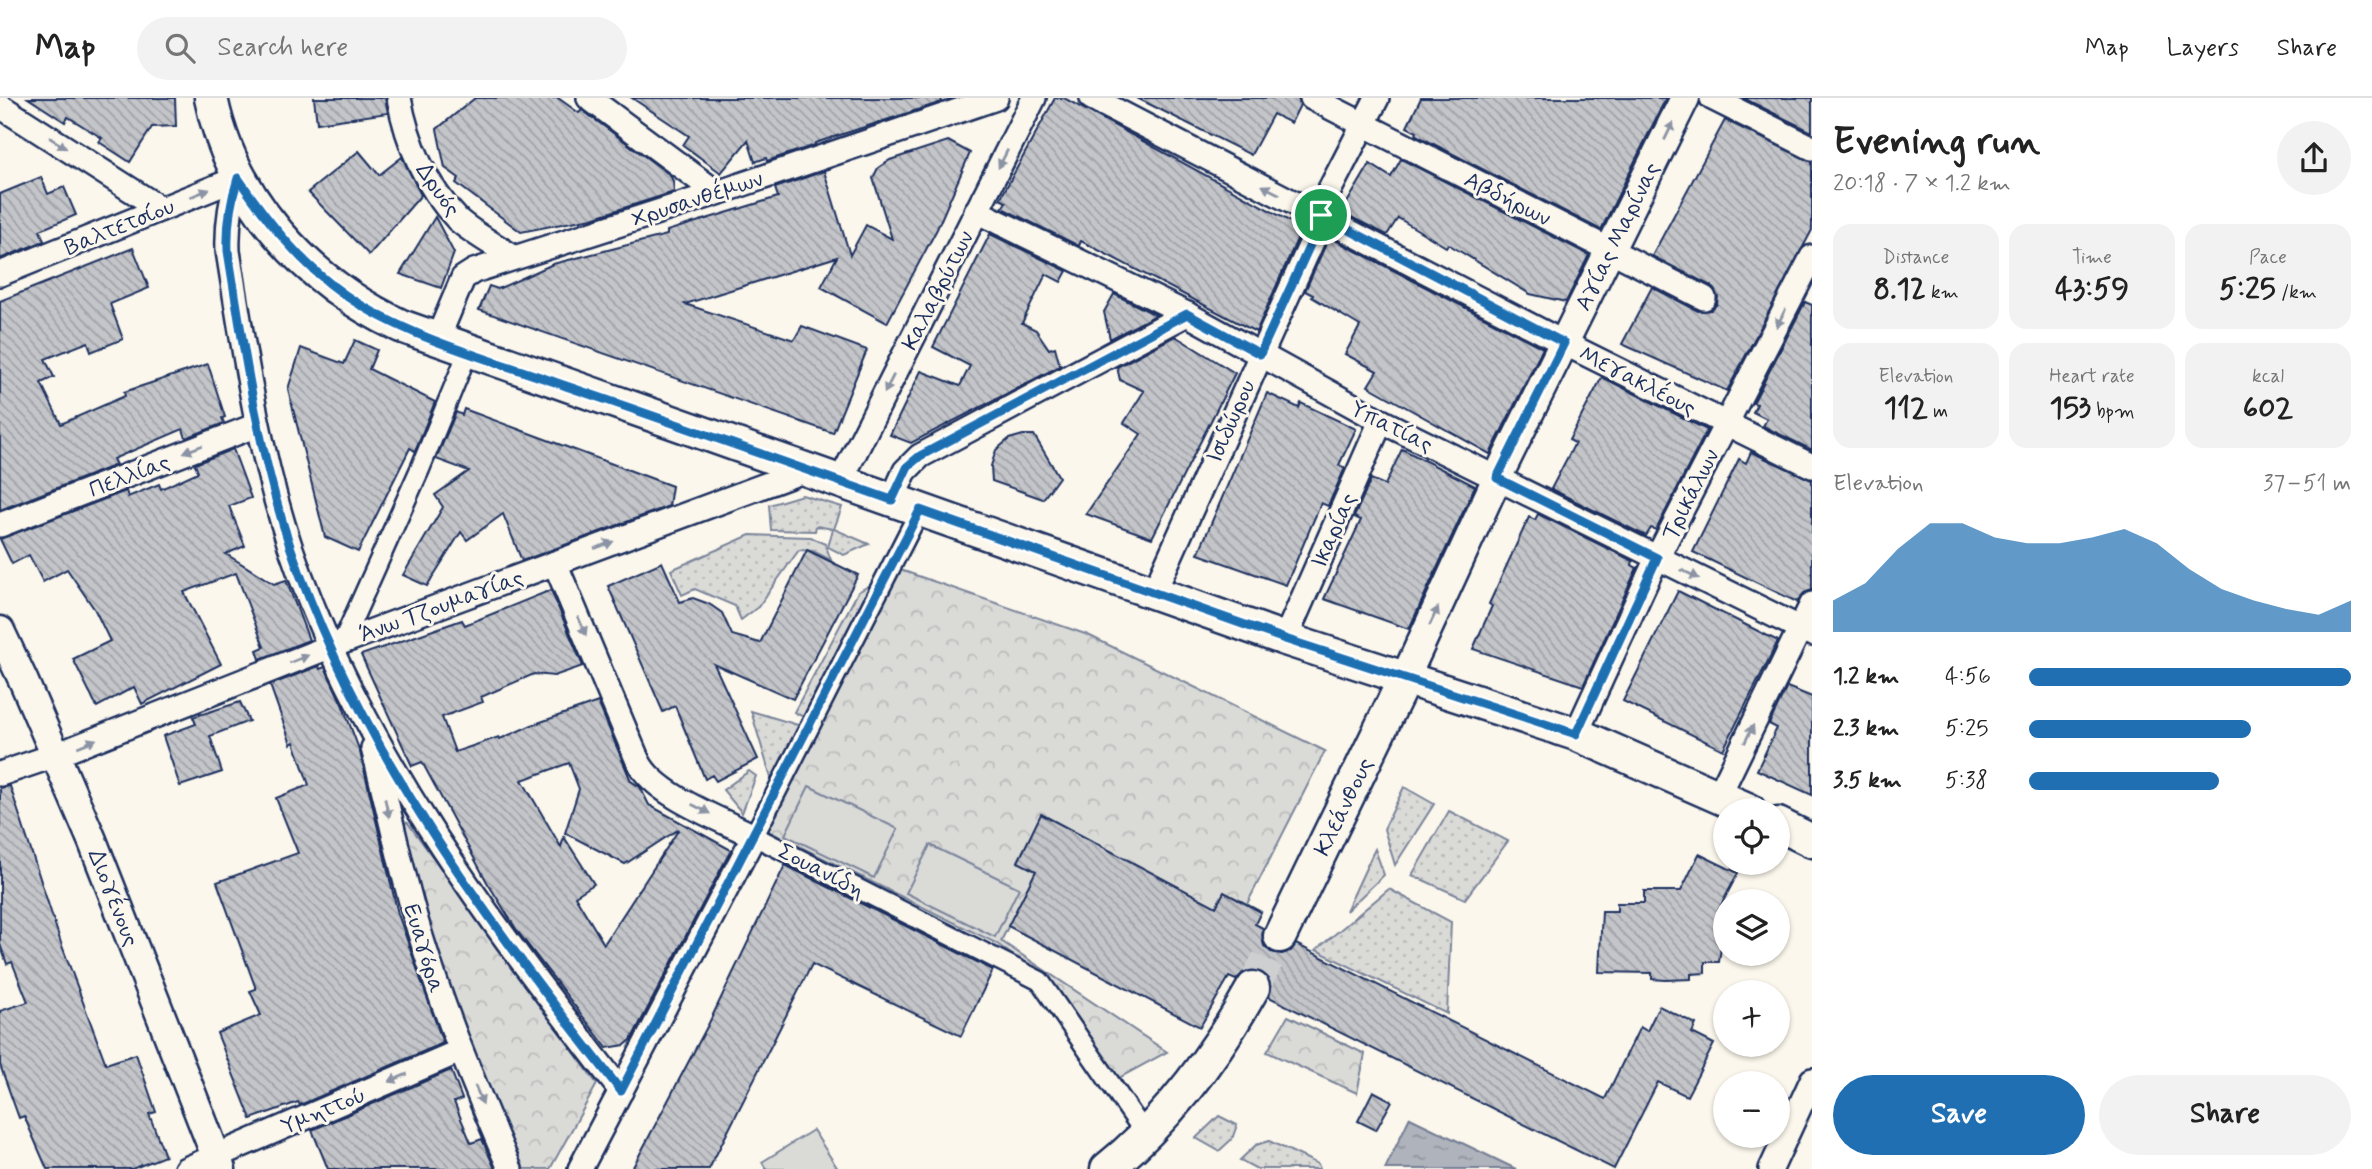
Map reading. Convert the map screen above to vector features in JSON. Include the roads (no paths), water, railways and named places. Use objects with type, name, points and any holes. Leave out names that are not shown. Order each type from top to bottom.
[{"type":"main road","points":[[211,98],[224,147],[238,178],[280,235],[326,281],[378,315],[468,352],[1285,639],[1576,734],[1724,798]]},
{"type":"main road","name":"Κλεάνθους","points":[[1280,936],[1405,678]]},
{"type":"main road","points":[[1790,830],[1812,841]]},
{"type":"main road","points":[[1108,1169],[1146,1135],[1208,1060],[1253,988]]},
{"type":"street","name":"Δρυός","points":[[399,98],[413,149],[436,192],[460,221],[513,257]]},
{"type":"street","points":[[589,98],[717,193]]},
{"type":"street","name":"Χρυσανθέμων","points":[[437,340],[463,278],[474,271],[717,193],[996,98]]},
{"type":"street","name":"Καλαβρύτων","points":[[840,482],[1034,98]]},
{"type":"street","name":"Μεγακλέους","points":[[1092,98],[1564,343],[1812,466]]},
{"type":"street","name":"Αβδήρων","points":[[1312,98],[1704,298]]},
{"type":"street","name":"Ισιδώρου","points":[[1154,592],[1315,234],[1327,195],[1377,98]]},
{"type":"street","name":"Αγίας Μαρίνας","points":[[1405,678],[1497,478],[1685,98]]},
{"type":"street","points":[[1712,98],[1812,148]]},
{"type":"street","points":[[0,106],[161,209]]},
{"type":"street","name":"Βαλτετσίου","points":[[0,274],[238,178]]},
{"type":"street","name":"Ευαγόρα","points":[[238,178],[230,204],[228,251],[257,425],[290,546],[336,644],[366,718],[418,813],[444,854],[547,996],[621,1091]]},
{"type":"street","name":"Υπατίας","points":[[976,211],[1187,314],[1381,421],[1806,632]]},
{"type":"street","name":"Τρικάλων","points":[[1576,734],[1657,558],[1726,424],[1804,292],[1812,257]]},
{"type":"street","points":[[580,1169],[754,836],[906,505],[908,466],[920,456],[1187,314]]},
{"type":"street","points":[[336,644],[420,469],[468,352]]},
{"type":"street","name":"Ικαρίας","points":[[1285,639],[1381,421]]},
{"type":"street","name":"Πελλίας","points":[[0,525],[257,425]]},
{"type":"street","name":"Άνω Τζουμαγίας","points":[[0,774],[56,755],[336,644],[806,470]]},
{"type":"street","name":"Σουανίδη","points":[[555,563],[638,761],[647,776],[666,791],[1040,981],[1146,1135]]},
{"type":"street","points":[[1718,795],[1806,632],[1812,604]]},
{"type":"street","name":"Διογένους","points":[[0,631],[93,840],[218,1163]]},
{"type":"street","name":"Ευαγόρα","points":[[366,718],[414,916],[460,1051],[510,1169]]},
{"type":"street","name":"Υμηττού","points":[[186,1169],[218,1163],[460,1051]]},
{"type":"street","points":[[1771,1169],[1812,1080]]},
{"type":"water","points":[[1410,1118],[1516,1169],[1385,1169]]},
{"type":"tunnel","points":[[1253,988],[1280,936]]}]
